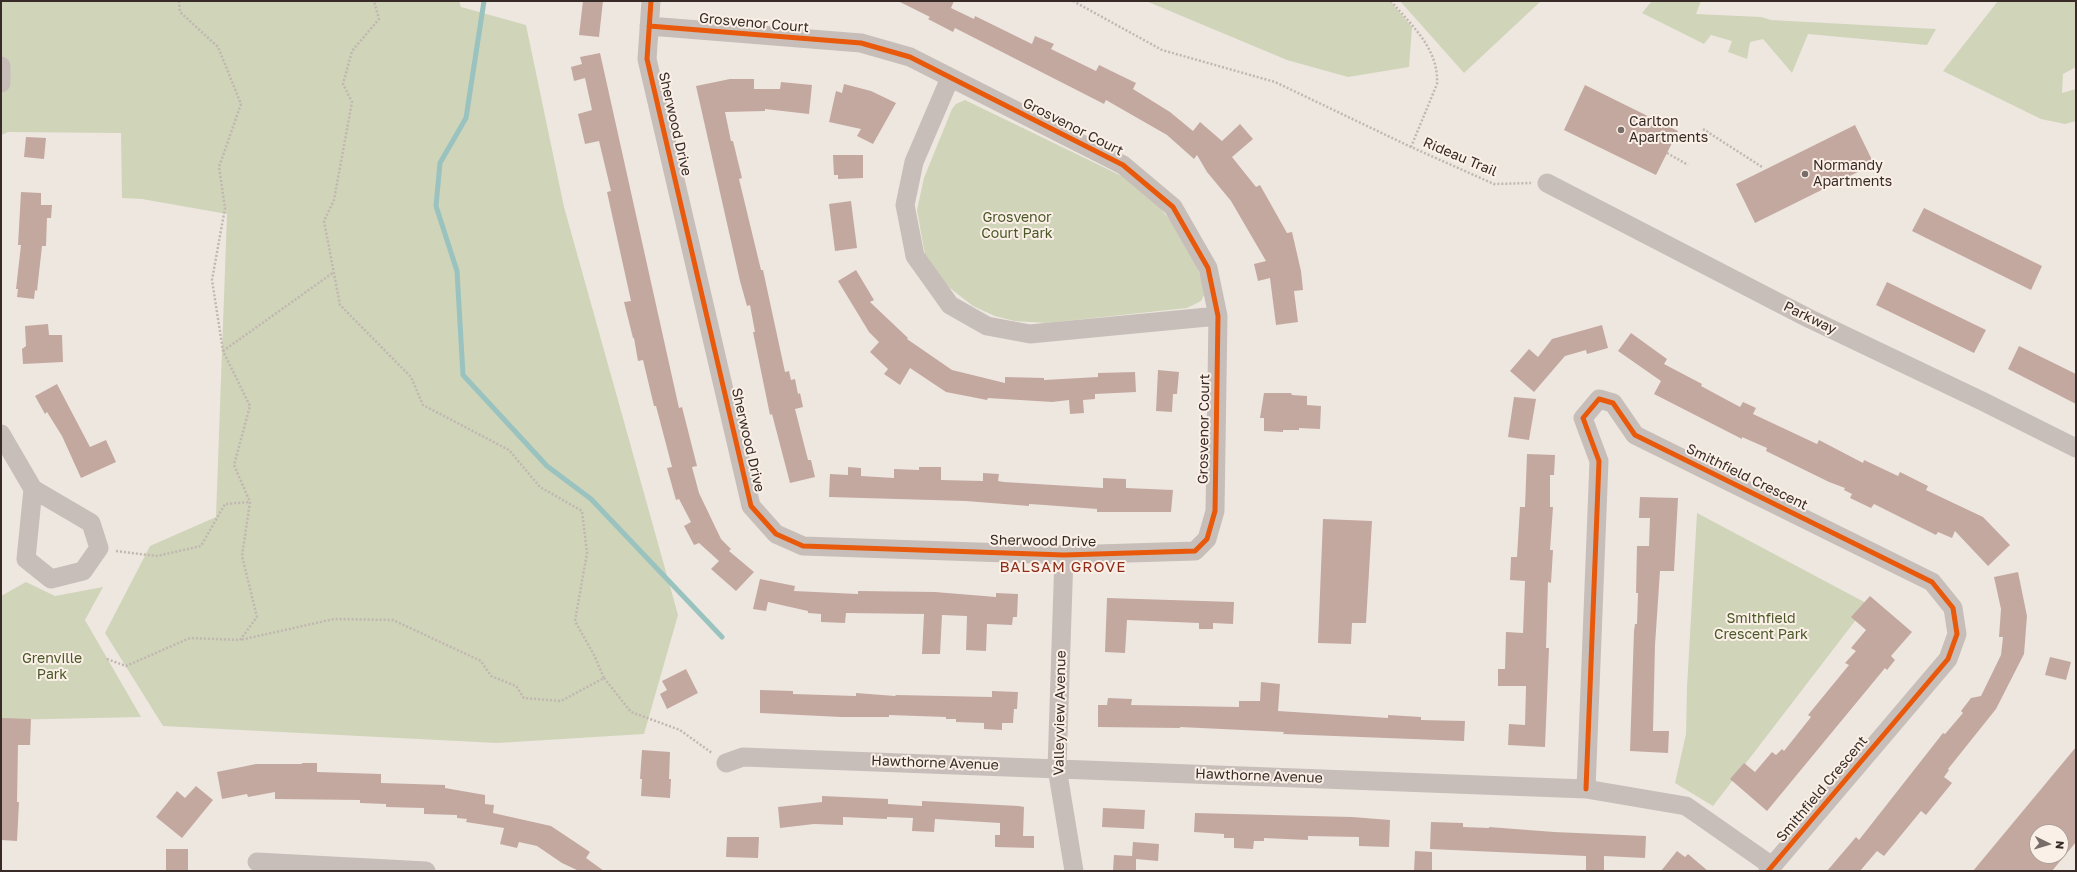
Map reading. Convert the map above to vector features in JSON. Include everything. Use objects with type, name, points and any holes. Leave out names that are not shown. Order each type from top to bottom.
[{"type":"street","name":"Sherwood Drive","points":[[651,1],[647,59],[750,506],[776,534],[803,546],[1064,555],[1195,551]]},
{"type":"street","name":"Grosvenor Court","points":[[650,26],[861,43],[910,57],[1123,166],[1173,207],[1208,268],[1218,316],[1214,511],[1207,539],[1195,551]]},
{"type":"street","points":[[1,66],[1,83]]},
{"type":"street","points":[[950,78],[914,162],[905,205],[915,256],[950,305],[987,326],[1030,334],[1218,316]]},
{"type":"street","name":"Parkway","points":[[1547,182],[1808,318],[1982,401],[2076,448]]},
{"type":"street","name":"Smithfield Crescent","points":[[1586,789],[1599,461],[1583,418],[1599,399],[1613,403],[1635,434],[1932,582],[1953,608],[1956,634],[1948,659],[1770,869]]},
{"type":"street","points":[[1,434],[33,489],[90,523],[99,548],[83,571],[51,579],[26,558],[33,489]]},
{"type":"street","name":"Valleyview Avenue","points":[[1064,555],[1057,768],[1074,871]]},
{"type":"street","name":"Hawthorne Avenue","points":[[726,763],[743,757],[1586,789],[1686,806],[1770,869]]},
{"type":"street","points":[[257,862],[426,871]]},
{"type":"path","points":[[179,1],[180,12],[218,47],[241,104],[219,167],[226,208],[212,280],[224,351],[250,406],[234,465],[250,502],[242,556],[257,618],[240,640]]},
{"type":"path","points":[[374,1],[379,19],[352,51],[343,84],[352,102],[334,200],[324,221],[340,305],[411,377],[423,405],[509,450],[540,487],[582,511],[587,553],[575,621],[594,655],[604,678],[631,712],[680,730],[726,763]]},
{"type":"path","points":[[1073,1],[1162,50],[1275,82],[1412,147]]},
{"type":"path","points":[[1703,130],[1762,167]]},
{"type":"path","points":[[1667,154],[1688,165]]},
{"type":"path","points":[[224,351],[334,272]]},
{"type":"path","points":[[99,548],[157,556],[201,546],[225,504],[250,502]]},
{"type":"path","points":[[107,659],[126,666],[190,638],[240,640],[334,619],[394,620],[481,661],[491,676],[516,686],[524,698],[561,701],[604,678]]},
{"type":"green space","points":[[1,1],[459,1],[461,7],[526,25],[564,207],[678,615],[644,734],[497,743],[163,726],[105,633],[150,546],[216,517],[227,214],[142,199],[122,198],[121,133],[8,132],[1,135]]},
{"type":"green space","points":[[1146,1],[1390,1],[1412,27],[1409,67],[1348,77],[1287,60]]},
{"type":"green space","points":[[1400,1],[1541,1],[1464,73]]},
{"type":"green space","points":[[1652,1],[1701,1],[1696,14],[1761,17],[1771,20],[1936,29],[1927,45],[1808,34],[1792,73],[1763,39],[1750,42],[1747,59],[1728,52],[1732,41],[1711,35],[1704,44],[1642,13]]},
{"type":"green space","points":[[1998,1],[2076,1],[2076,67],[2063,74],[2062,93],[2076,89],[2076,121],[2065,124],[2041,119],[1943,71]]},
{"type":"green space","name":"Grosvenor Court Park","points":[[965,100],[1128,179],[1156,203],[1180,232],[1195,259],[1205,293],[1201,301],[1187,308],[1047,323],[1014,321],[995,316],[973,306],[946,285],[925,255],[917,210],[924,178],[952,109],[956,104]]},
{"type":"green space","name":"Smithfield Crescent Park","points":[[1697,513],[1868,604],[1713,806],[1675,783],[1686,734],[1687,687]]},
{"type":"green space","name":"Grenville Park","points":[[26,582],[55,596],[103,587],[85,620],[141,717],[1,720],[1,596]]},
{"type":"building","points":[[583,1],[603,1],[599,37],[579,35]]},
{"type":"building","points":[[898,1],[954,1],[951,8],[974,19],[975,16],[1032,44],[1035,36],[1054,44],[1051,49],[1096,71],[1099,65],[1136,83],[1133,89],[1170,112],[1193,131],[1200,122],[1222,141],[1240,124],[1253,139],[1232,157],[1256,187],[1260,185],[1287,233],[1292,232],[1301,271],[1303,290],[1294,291],[1298,322],[1276,325],[1270,278],[1258,281],[1254,264],[1266,261],[1231,201],[1207,172],[1197,155],[1194,159],[1167,135],[1106,100],[1104,104],[955,28],[953,32],[928,19],[930,17]]},
{"type":"building","points":[[600,53],[679,408],[682,407],[697,466],[692,467],[699,493],[721,539],[731,549],[729,551],[754,572],[736,591],[711,569],[719,561],[699,543],[694,545],[684,526],[691,522],[679,499],[676,500],[667,468],[672,467],[656,406],[654,406],[643,360],[638,361],[634,338],[624,302],[631,301],[607,192],[611,191],[599,141],[585,144],[578,114],[592,110],[585,78],[574,81],[571,67],[582,64],[580,57]]},
{"type":"building","points":[[730,79],[754,79],[754,89],[780,89],[781,82],[812,85],[809,114],[765,109],[765,111],[725,112],[731,141],[733,141],[742,178],[739,179],[761,270],[763,270],[785,372],[789,371],[791,380],[795,379],[798,394],[800,393],[803,407],[795,409],[808,460],[811,460],[815,477],[790,483],[772,414],[770,415],[753,332],[755,332],[750,305],[747,306],[740,281],[696,86]]},
{"type":"building","points":[[844,84],[871,91],[896,103],[873,144],[857,136],[861,129],[829,122],[836,91],[842,93]]},
{"type":"building","name":"Carlton Apartments","points":[[1585,85],[1678,131],[1656,175],[1564,130]]},
{"type":"building","name":"Normandy Apartments","points":[[1855,125],[1874,164],[1755,223],[1736,184]]},
{"type":"building","points":[[26,137],[46,138],[44,159],[24,157]]},
{"type":"building","points":[[833,155],[863,155],[863,178],[838,179],[838,175],[834,175]]},
{"type":"building","points":[[21,192],[41,193],[41,205],[52,205],[51,218],[47,218],[46,246],[42,246],[37,291],[35,290],[34,299],[17,297],[18,289],[16,289],[21,245],[18,245]]},
{"type":"building","points":[[851,201],[857,248],[835,251],[829,204]]},
{"type":"building","points":[[1924,208],[2042,266],[2031,290],[1912,231]]},
{"type":"building","points":[[856,270],[874,300],[870,302],[908,338],[907,339],[952,370],[1005,383],[1005,377],[1044,378],[1044,380],[1098,377],[1098,373],[1135,372],[1136,392],[1095,394],[1095,399],[1083,400],[1084,413],[1070,414],[1069,400],[1052,402],[988,398],[987,400],[946,392],[910,368],[900,385],[884,374],[888,369],[870,352],[879,342],[869,332],[838,281]]},
{"type":"building","points":[[1887,282],[1986,330],[1974,353],[1876,305]]},
{"type":"building","points":[[48,324],[49,335],[62,335],[63,362],[23,364],[22,349],[26,346],[25,326]]},
{"type":"building","points":[[1602,325],[1608,348],[1587,354],[1586,350],[1565,356],[1534,392],[1510,371],[1529,349],[1538,357],[1552,339]]},
{"type":"building","points":[[1631,333],[1667,359],[1664,364],[1702,384],[1701,386],[1740,407],[1743,402],[1756,408],[1753,414],[1817,444],[1819,440],[1863,463],[1864,460],[1898,476],[1900,472],[1928,486],[1926,490],[1983,517],[2010,545],[1988,566],[1955,531],[1952,538],[1938,532],[1936,535],[1874,504],[1871,508],[1850,498],[1852,494],[1844,490],[1845,488],[1829,482],[1766,451],[1767,448],[1742,437],[1742,439],[1654,394],[1661,381],[1618,351]]},
{"type":"building","points":[[2019,346],[2076,374],[2076,404],[2008,369]]},
{"type":"building","points":[[1158,370],[1179,372],[1177,394],[1173,394],[1172,412],[1156,411]]},
{"type":"building","points":[[57,384],[90,447],[106,440],[116,462],[81,478],[62,436],[47,412],[45,414],[35,396]]},
{"type":"building","points":[[1264,393],[1291,393],[1292,395],[1307,396],[1307,405],[1321,406],[1320,429],[1299,428],[1299,430],[1283,430],[1283,432],[1264,431],[1264,418],[1260,418]]},
{"type":"building","points":[[1514,397],[1536,399],[1529,440],[1508,437]]},
{"type":"building","points":[[1527,454],[1555,455],[1554,475],[1550,475],[1550,507],[1553,507],[1550,550],[1553,550],[1551,583],[1548,582],[1546,648],[1549,648],[1545,747],[1508,745],[1509,724],[1525,725],[1526,686],[1498,686],[1498,669],[1505,669],[1506,632],[1523,633],[1525,581],[1510,580],[1511,557],[1517,557],[1520,507],[1525,507]]},
{"type":"building","points":[[848,467],[861,468],[861,476],[894,478],[894,469],[919,470],[919,467],[941,467],[941,480],[983,481],[983,473],[999,474],[998,481],[1004,482],[1103,488],[1103,478],[1126,479],[1126,488],[1173,490],[1171,512],[1097,512],[1097,509],[1029,504],[1029,506],[966,501],[829,497],[830,474],[848,475]]},
{"type":"building","points":[[1640,497],[1678,498],[1674,571],[1660,571],[1655,645],[1653,731],[1669,731],[1668,753],[1630,751],[1634,631],[1635,624],[1637,624],[1637,546],[1649,546],[1650,518],[1639,518]]},
{"type":"building","points":[[1323,519],[1372,521],[1366,623],[1352,623],[1351,644],[1318,643]]},
{"type":"building","points":[[2018,572],[2027,616],[2024,654],[1996,709],[1948,769],[1949,770],[1944,777],[1952,783],[1926,815],[1921,811],[1884,856],[1877,851],[1860,871],[1827,871],[1856,837],[1859,840],[1943,733],[1945,734],[1963,713],[1961,711],[1971,698],[1981,696],[2001,655],[2003,637],[1999,637],[2001,609],[1994,577]]},
{"type":"building","points":[[760,579],[795,586],[794,591],[858,594],[858,591],[935,592],[996,597],[996,593],[1018,594],[1017,617],[1013,617],[1012,625],[987,624],[986,651],[966,650],[967,616],[942,615],[940,654],[922,654],[924,614],[846,613],[845,623],[821,622],[821,614],[808,613],[808,611],[768,602],[766,611],[753,609]]},
{"type":"building","points":[[1870,596],[1912,632],[1891,656],[1895,660],[1887,670],[1885,668],[1767,811],[1730,779],[1744,763],[1755,772],[1772,752],[1776,755],[1782,749],[1784,751],[1811,717],[1808,715],[1849,665],[1845,663],[1856,651],[1851,648],[1866,630],[1851,617]]},
{"type":"building","points":[[1107,598],[1234,602],[1233,624],[1213,623],[1213,629],[1199,629],[1199,623],[1127,620],[1125,653],[1105,652]]},
{"type":"building","points":[[2050,657],[2071,662],[2066,680],[2045,675]]},
{"type":"building","points":[[686,669],[698,693],[667,709],[660,694],[667,690],[662,681]]},
{"type":"building","points":[[1261,682],[1280,684],[1278,711],[1388,718],[1388,715],[1421,717],[1421,720],[1465,721],[1464,741],[1283,734],[1284,732],[1180,727],[1098,727],[1098,705],[1107,705],[1108,698],[1132,699],[1131,705],[1239,707],[1239,701],[1260,701]]},
{"type":"building","points":[[760,690],[793,691],[793,694],[856,696],[856,693],[895,696],[992,697],[992,691],[1018,692],[1017,709],[1014,709],[1013,723],[1002,723],[1002,730],[984,729],[984,723],[956,722],[956,719],[946,719],[946,717],[889,715],[889,717],[841,717],[760,713]]},
{"type":"building","points":[[1,718],[31,719],[30,745],[18,745],[17,802],[19,802],[17,841],[1,840]]},
{"type":"building","points":[[2076,747],[2076,842],[2069,850],[2069,824],[2029,824],[2029,864],[2058,864],[2052,871],[1973,871]]},
{"type":"building","points":[[642,750],[670,752],[670,798],[641,796],[642,779],[640,779]]},
{"type":"building","points":[[317,763],[317,772],[381,774],[381,783],[445,785],[445,788],[485,795],[485,804],[494,805],[493,813],[551,826],[590,852],[586,858],[604,871],[579,871],[562,863],[537,846],[519,842],[517,848],[500,844],[504,828],[466,822],[467,819],[457,818],[457,815],[424,814],[424,808],[386,807],[386,804],[360,803],[360,800],[275,799],[275,792],[248,797],[247,794],[222,799],[217,772],[256,764]]},
{"type":"building","points":[[196,786],[213,800],[182,838],[156,817],[177,791],[185,798]]},
{"type":"building","points":[[822,796],[888,799],[888,804],[922,806],[922,801],[1024,807],[1023,836],[1034,836],[1034,848],[995,847],[995,835],[1000,835],[1000,823],[935,819],[934,832],[912,831],[913,818],[887,817],[887,819],[843,817],[843,825],[814,824],[780,828],[778,807],[822,802]]},
{"type":"building","points":[[1103,808],[1145,810],[1144,829],[1102,827]]},
{"type":"building","points":[[1195,813],[1352,817],[1390,820],[1389,847],[1359,846],[1359,837],[1308,836],[1308,840],[1264,838],[1264,841],[1254,841],[1253,849],[1234,848],[1234,838],[1224,838],[1224,834],[1194,832]]},
{"type":"building","points":[[1431,822],[1463,823],[1463,827],[1489,827],[1554,832],[1646,836],[1645,858],[1604,856],[1604,871],[1586,871],[1586,856],[1430,849]]},
{"type":"building","points":[[727,837],[759,837],[758,858],[726,857]]},
{"type":"building","points":[[1133,842],[1159,844],[1158,861],[1136,859],[1136,871],[1113,871],[1114,855],[1132,856]]},
{"type":"building","points":[[166,849],[188,849],[188,871],[166,871]]},
{"type":"building","points":[[1415,851],[1432,852],[1432,871],[1414,871]]},
{"type":"building","points":[[1677,851],[1685,857],[1688,854],[1708,871],[1661,871]]},
{"type":"waterway","points":[[484,1],[466,118],[440,163],[436,206],[457,271],[463,375],[547,466],[591,499],[722,637]]},
{"type":"cycle path","points":[[649,26],[861,43],[910,57],[1123,165],[1173,207],[1208,268],[1218,316],[1215,511],[1207,539],[1195,551],[1064,555],[803,546],[776,534],[751,506],[647,59],[651,1]]},
{"type":"cycle path","points":[[1586,789],[1599,461],[1583,418],[1599,399],[1613,403],[1635,435],[1932,582],[1953,608],[1957,634],[1948,659],[1768,871]]},
{"type":"place","name":"Carlton Apartments","points":[[1621,130]]},
{"type":"place","name":"Normandy Apartments","points":[[1805,174]]},
{"type":"district","name":"BALSAM GROVE","points":[[1063,567]]}]
